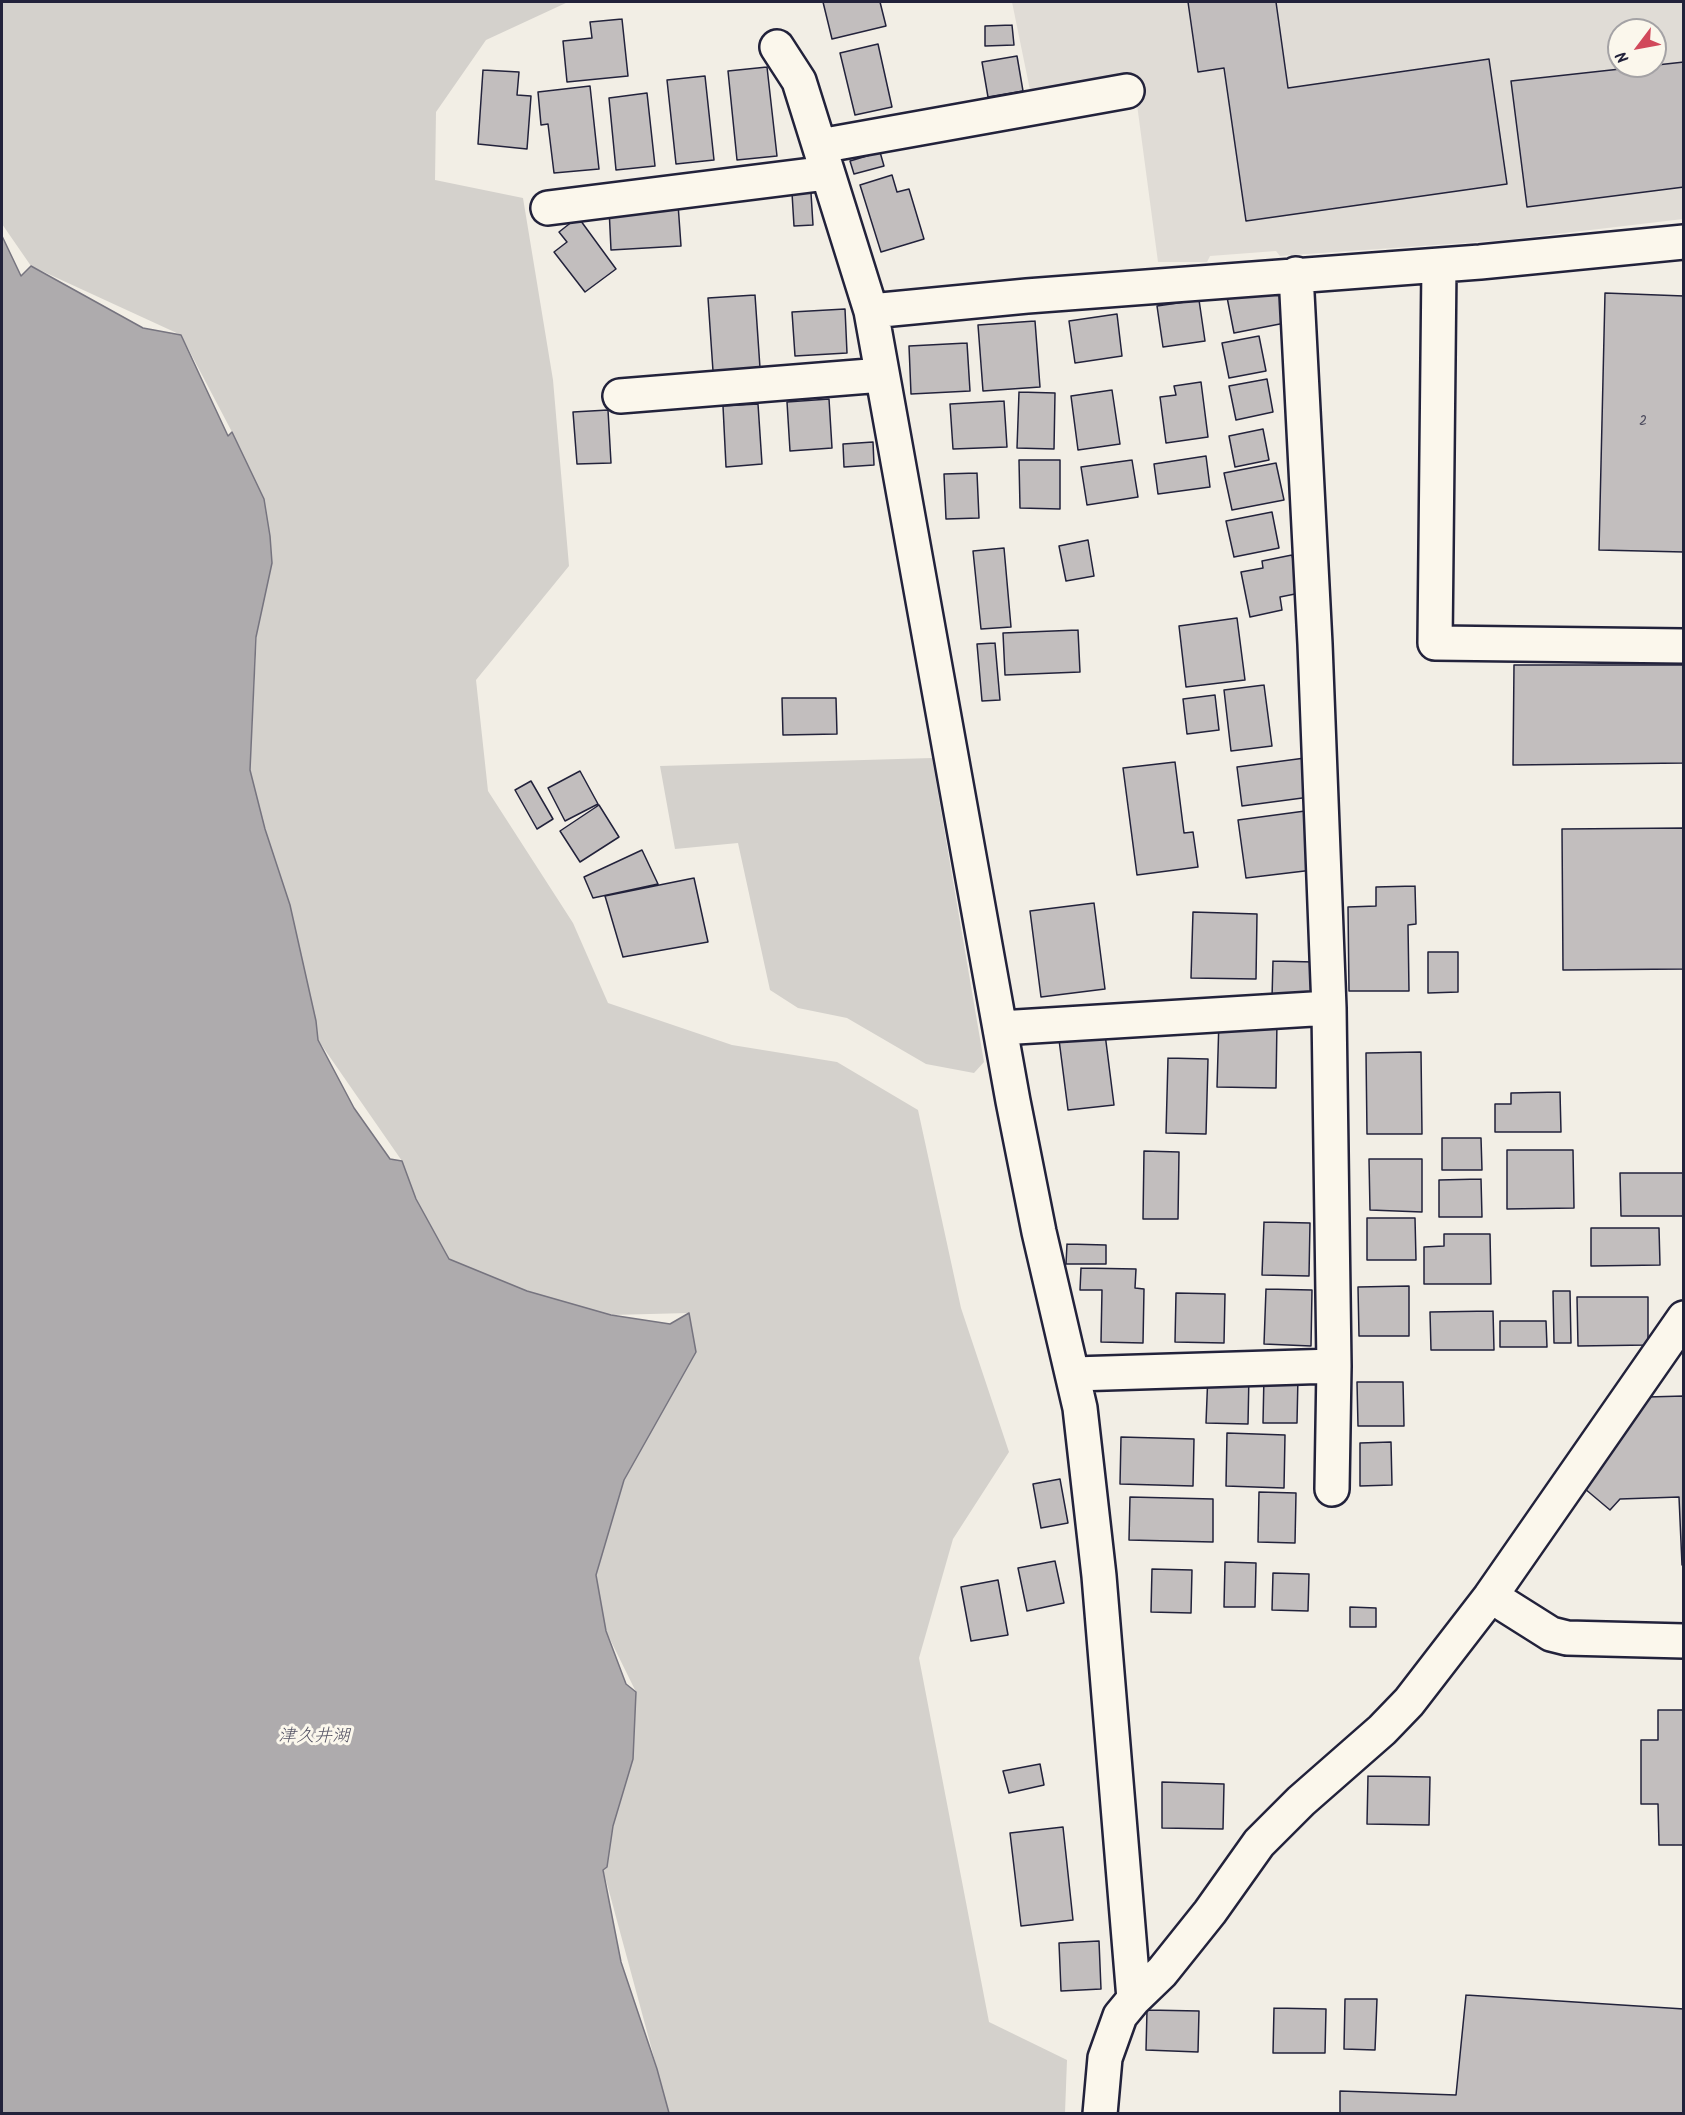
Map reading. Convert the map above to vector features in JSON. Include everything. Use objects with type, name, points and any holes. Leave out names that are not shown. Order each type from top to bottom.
[{"type":"street","points":[[777,47],[799,81],[871,311],[1000,1028],[1039,1232],[1074,1374],[1088,1463],[1100,1576],[1134,1999]]},
{"type":"street","points":[[548,208],[823,160],[1127,91]]},
{"type":"street","points":[[871,311],[971,300],[1439,265],[1683,242]]},
{"type":"street","points":[[1439,265],[1436,643],[1683,646]]},
{"type":"street","points":[[1296,274],[1315,644],[1329,1008],[1334,1366],[1332,1489]]},
{"type":"street","points":[[620,396],[882,375]]},
{"type":"street","points":[[1000,1028],[1329,1008]]},
{"type":"street","points":[[1101,2114],[1105,2058],[1120,2016],[1162,1972],[1210,1912],[1259,1843],[1301,1801],[1382,1730],[1409,1702],[1490,1597],[1683,1318]]},
{"type":"street","points":[[1074,1374],[1334,1366]]},
{"type":"street","points":[[1504,1605],[1551,1634],[1567,1638],[1683,1641]]},
{"type":"shaded area","points":[[2,2],[568,2],[486,40],[436,112],[435,180],[523,198],[553,380],[569,566],[476,680],[488,791],[573,923],[608,1003],[732,1045],[837,1062],[918,1110],[961,1308],[1009,1452],[953,1539],[919,1658],[989,2022],[1067,2060],[1065,2113],[669,2113],[603,1869],[636,1692],[606,1631],[596,1575],[624,1480],[696,1352],[689,1313],[611,1315],[527,1291],[449,1259],[416,1199],[402,1161],[318,1040],[250,770],[264,500],[232,432],[181,335],[31,266],[2,224]]},
{"type":"shaded area","points":[[1012,2],[1683,2],[1683,219],[1506,240],[1280,256],[1276,251],[1210,256],[1207,262],[1158,262],[1134,82],[1031,95]]},
{"type":"shaded area","points":[[932,758],[984,1062],[974,1073],[926,1064],[847,1018],[798,1008],[770,990],[738,843],[675,849],[660,766]]},
{"type":"water","name":"津久井湖","points":[[2,236],[21,276],[31,266],[143,328],[181,335],[228,436],[232,432],[264,499],[272,563],[256,637],[250,770],[265,829],[290,905],[316,1021],[318,1040],[354,1108],[390,1159],[402,1161],[416,1199],[449,1259],[527,1291],[611,1315],[670,1324],[689,1313],[696,1352],[624,1480],[596,1575],[606,1631],[626,1684],[636,1692],[633,1759],[613,1826],[607,1867],[603,1870],[621,1962],[657,2069],[669,2113],[2,2113]]},
{"type":"building","points":[[823,2],[880,2],[886,26],[832,39]]},
{"type":"building","points":[[1188,2],[1276,2],[1288,88],[1489,59],[1507,184],[1246,221],[1224,68],[1198,72]]},
{"type":"building","points":[[622,19],[628,76],[567,82],[563,41],[592,38],[590,22]]},
{"type":"building","points":[[1012,25],[1014,45],[985,46],[985,26]]},
{"type":"building","points":[[878,44],[892,107],[855,115],[840,53]]},
{"type":"building","points":[[1017,56],[1023,91],[988,97],[982,62]]},
{"type":"building","points":[[1684,62],[1684,187],[1527,207],[1511,81],[1607,70],[1607,78],[1667,78],[1667,64]]},
{"type":"building","points":[[767,67],[777,156],[737,160],[728,71]]},
{"type":"building","points":[[483,70],[519,72],[517,95],[531,96],[527,149],[478,144]]},
{"type":"building","points":[[705,76],[714,160],[676,164],[667,80]]},
{"type":"building","points":[[590,86],[599,169],[554,173],[548,124],[541,125],[538,92]]},
{"type":"building","points":[[647,93],[655,166],[616,170],[609,98]]},
{"type":"building","points":[[880,152],[884,166],[854,174],[850,161]]},
{"type":"building","points":[[892,175],[897,192],[909,189],[924,239],[881,252],[860,185]]},
{"type":"building","points":[[792,193],[811,193],[813,225],[794,226]]},
{"type":"building","points":[[678,204],[681,246],[611,250],[609,208]]},
{"type":"building","points":[[578,217],[616,269],[585,292],[554,252],[567,242],[559,232]]},
{"type":"building","points":[[1282,281],[1290,322],[1234,333],[1226,292]]},
{"type":"building","points":[[1605,293],[1684,296],[1684,552],[1599,550]]},
{"type":"building","points":[[755,295],[760,368],[713,371],[708,298]]},
{"type":"building","points":[[1199,300],[1205,341],[1163,347],[1157,306]]},
{"type":"building","points":[[845,309],[847,353],[795,356],[792,312]]},
{"type":"building","points":[[1117,314],[1122,356],[1075,363],[1069,321]]},
{"type":"building","points":[[1035,321],[1040,387],[983,391],[978,325]]},
{"type":"building","points":[[1259,336],[1266,371],[1229,378],[1222,343]]},
{"type":"building","points":[[967,343],[970,391],[911,394],[909,346]]},
{"type":"building","points":[[1267,379],[1273,412],[1236,420],[1229,386]]},
{"type":"building","points":[[1201,382],[1208,437],[1166,443],[1160,397],[1176,395],[1174,386]]},
{"type":"building","points":[[1112,390],[1120,444],[1078,450],[1071,396]]},
{"type":"building","points":[[1019,392],[1055,393],[1054,449],[1017,448]]},
{"type":"building","points":[[829,399],[832,448],[790,451],[787,402]]},
{"type":"building","points":[[1004,401],[1007,447],[953,449],[950,404]]},
{"type":"building","points":[[758,404],[762,464],[726,467],[723,406]]},
{"type":"building","points":[[608,410],[611,463],[577,464],[573,412]]},
{"type":"building","points":[[1263,429],[1269,460],[1235,467],[1229,436]]},
{"type":"building","points":[[873,442],[874,465],[844,467],[843,444]]},
{"type":"building","points":[[1206,456],[1210,487],[1158,494],[1154,464]]},
{"type":"building","points":[[1019,460],[1060,460],[1060,509],[1020,508]]},
{"type":"building","points":[[1132,460],[1138,497],[1087,505],[1081,467]]},
{"type":"building","points":[[1276,463],[1284,500],[1232,510],[1224,473]]},
{"type":"building","points":[[977,473],[979,518],[946,519],[944,474]]},
{"type":"building","points":[[1272,512],[1279,548],[1234,557],[1226,521]]},
{"type":"building","points":[[1088,540],[1094,576],[1066,581],[1059,546]]},
{"type":"building","points":[[1004,548],[1011,627],[981,629],[973,551]]},
{"type":"building","points":[[1292,555],[1300,593],[1280,597],[1282,610],[1250,617],[1241,572],[1263,568],[1262,561]]},
{"type":"building","points":[[1237,618],[1245,680],[1186,687],[1179,626]]},
{"type":"building","points":[[1078,630],[1080,672],[1005,675],[1003,633]]},
{"type":"building","points":[[995,643],[1000,700],[982,701],[977,644]]},
{"type":"building","points":[[1514,665],[1684,665],[1684,763],[1513,765]]},
{"type":"building","points":[[1264,685],[1272,746],[1231,751],[1224,690]]},
{"type":"building","points":[[1215,695],[1219,730],[1187,734],[1183,699]]},
{"type":"building","points":[[782,698],[836,698],[837,734],[783,735]]},
{"type":"building","points":[[1305,758],[1310,797],[1242,806],[1237,767]]},
{"type":"building","points":[[1175,762],[1184,833],[1193,832],[1198,867],[1137,875],[1123,768]]},
{"type":"building","points":[[580,771],[598,804],[565,821],[548,788]]},
{"type":"building","points":[[531,781],[553,819],[537,829],[515,790]]},
{"type":"building","points":[[599,805],[619,837],[580,862],[560,831]]},
{"type":"building","points":[[1305,811],[1313,870],[1246,878],[1238,820]]},
{"type":"building","points":[[1684,828],[1684,969],[1563,970],[1562,829]]},
{"type":"building","points":[[642,850],[658,884],[593,898],[584,877]]},
{"type":"building","points":[[694,878],[708,942],[623,957],[605,896]]},
{"type":"building","points":[[1415,886],[1416,924],[1408,925],[1409,991],[1349,991],[1348,907],[1376,906],[1376,887]]},
{"type":"building","points":[[1094,903],[1105,989],[1041,997],[1030,911]]},
{"type":"building","points":[[1193,912],[1257,914],[1256,979],[1191,978]]},
{"type":"building","points":[[1428,952],[1458,952],[1458,992],[1428,993]]},
{"type":"building","points":[[1273,961],[1314,962],[1313,998],[1272,998]]},
{"type":"building","points":[[1219,1019],[1277,1020],[1276,1088],[1217,1087]]},
{"type":"building","points":[[1104,1026],[1114,1105],[1068,1110],[1058,1032]]},
{"type":"building","points":[[1421,1052],[1422,1134],[1367,1134],[1366,1053]]},
{"type":"building","points":[[1168,1058],[1208,1059],[1206,1134],[1166,1133]]},
{"type":"building","points":[[1560,1092],[1561,1132],[1495,1132],[1495,1104],[1511,1104],[1511,1093]]},
{"type":"building","points":[[1442,1138],[1481,1138],[1482,1170],[1442,1170]]},
{"type":"building","points":[[1507,1150],[1573,1150],[1574,1208],[1507,1209]]},
{"type":"building","points":[[1144,1151],[1179,1152],[1178,1219],[1143,1219]]},
{"type":"building","points":[[1369,1159],[1422,1159],[1422,1212],[1370,1210]]},
{"type":"building","points":[[1620,1173],[1684,1173],[1684,1216],[1621,1216]]},
{"type":"building","points":[[1481,1179],[1482,1217],[1439,1217],[1439,1180]]},
{"type":"building","points":[[1367,1218],[1415,1218],[1416,1260],[1367,1260]]},
{"type":"building","points":[[1264,1222],[1310,1223],[1309,1276],[1262,1275]]},
{"type":"building","points":[[1591,1228],[1659,1228],[1660,1265],[1591,1266]]},
{"type":"building","points":[[1444,1234],[1490,1234],[1491,1284],[1424,1284],[1424,1247],[1444,1246]]},
{"type":"building","points":[[1067,1244],[1106,1245],[1106,1264],[1066,1264]]},
{"type":"building","points":[[1081,1268],[1136,1269],[1135,1288],[1144,1289],[1143,1343],[1101,1342],[1102,1290],[1080,1290]]},
{"type":"building","points":[[1409,1286],[1409,1336],[1359,1336],[1358,1287]]},
{"type":"building","points":[[1266,1289],[1312,1290],[1311,1346],[1264,1344]]},
{"type":"building","points":[[1553,1291],[1570,1291],[1571,1343],[1554,1343]]},
{"type":"building","points":[[1176,1293],[1225,1294],[1224,1343],[1175,1342]]},
{"type":"building","points":[[1577,1297],[1648,1297],[1648,1345],[1578,1346]]},
{"type":"building","points":[[1493,1311],[1494,1350],[1431,1350],[1430,1312]]},
{"type":"building","points":[[1500,1321],[1546,1321],[1547,1347],[1500,1347]]},
{"type":"building","points":[[1208,1373],[1249,1374],[1248,1424],[1206,1423]]},
{"type":"building","points":[[1264,1375],[1298,1376],[1297,1423],[1263,1423]]},
{"type":"building","points":[[1357,1382],[1403,1382],[1404,1426],[1358,1426]]},
{"type":"building","points":[[1684,1396],[1684,1565],[1682,1565],[1679,1497],[1620,1499],[1610,1510],[1578,1483],[1647,1397]]},
{"type":"building","points":[[1227,1433],[1285,1435],[1284,1488],[1226,1486]]},
{"type":"building","points":[[1121,1437],[1194,1439],[1193,1486],[1120,1484]]},
{"type":"building","points":[[1391,1442],[1392,1485],[1360,1486],[1360,1443]]},
{"type":"building","points":[[1060,1479],[1068,1523],[1041,1528],[1033,1484]]},
{"type":"building","points":[[1259,1492],[1296,1493],[1295,1543],[1258,1542]]},
{"type":"building","points":[[1130,1497],[1213,1499],[1213,1542],[1129,1540]]},
{"type":"building","points":[[1055,1561],[1064,1603],[1027,1611],[1018,1568]]},
{"type":"building","points":[[1225,1562],[1256,1563],[1255,1607],[1224,1607]]},
{"type":"building","points":[[1152,1569],[1192,1570],[1191,1613],[1151,1612]]},
{"type":"building","points":[[1273,1573],[1309,1574],[1308,1611],[1272,1610]]},
{"type":"building","points":[[998,1580],[1008,1635],[971,1641],[961,1587]]},
{"type":"building","points":[[1350,1607],[1376,1608],[1376,1627],[1350,1627]]},
{"type":"building","points":[[1658,1710],[1684,1710],[1684,1845],[1659,1845],[1658,1804],[1641,1804],[1641,1740],[1658,1740]]},
{"type":"building","points":[[1040,1764],[1044,1785],[1009,1793],[1003,1771]]},
{"type":"building","points":[[1368,1776],[1430,1777],[1429,1825],[1367,1824]]},
{"type":"building","points":[[1162,1782],[1224,1784],[1223,1829],[1162,1828]]},
{"type":"building","points":[[1063,1827],[1073,1920],[1021,1926],[1010,1833]]},
{"type":"building","points":[[1099,1941],[1101,1989],[1061,1991],[1059,1943]]},
{"type":"building","points":[[1466,1995],[1684,2009],[1684,2114],[1340,2114],[1340,2091],[1456,2095]]},
{"type":"building","points":[[1345,1999],[1377,1999],[1375,2050],[1344,2049]]},
{"type":"building","points":[[1274,2008],[1326,2009],[1325,2053],[1273,2053]]},
{"type":"building","points":[[1147,2010],[1199,2011],[1198,2052],[1146,2050]]}]
